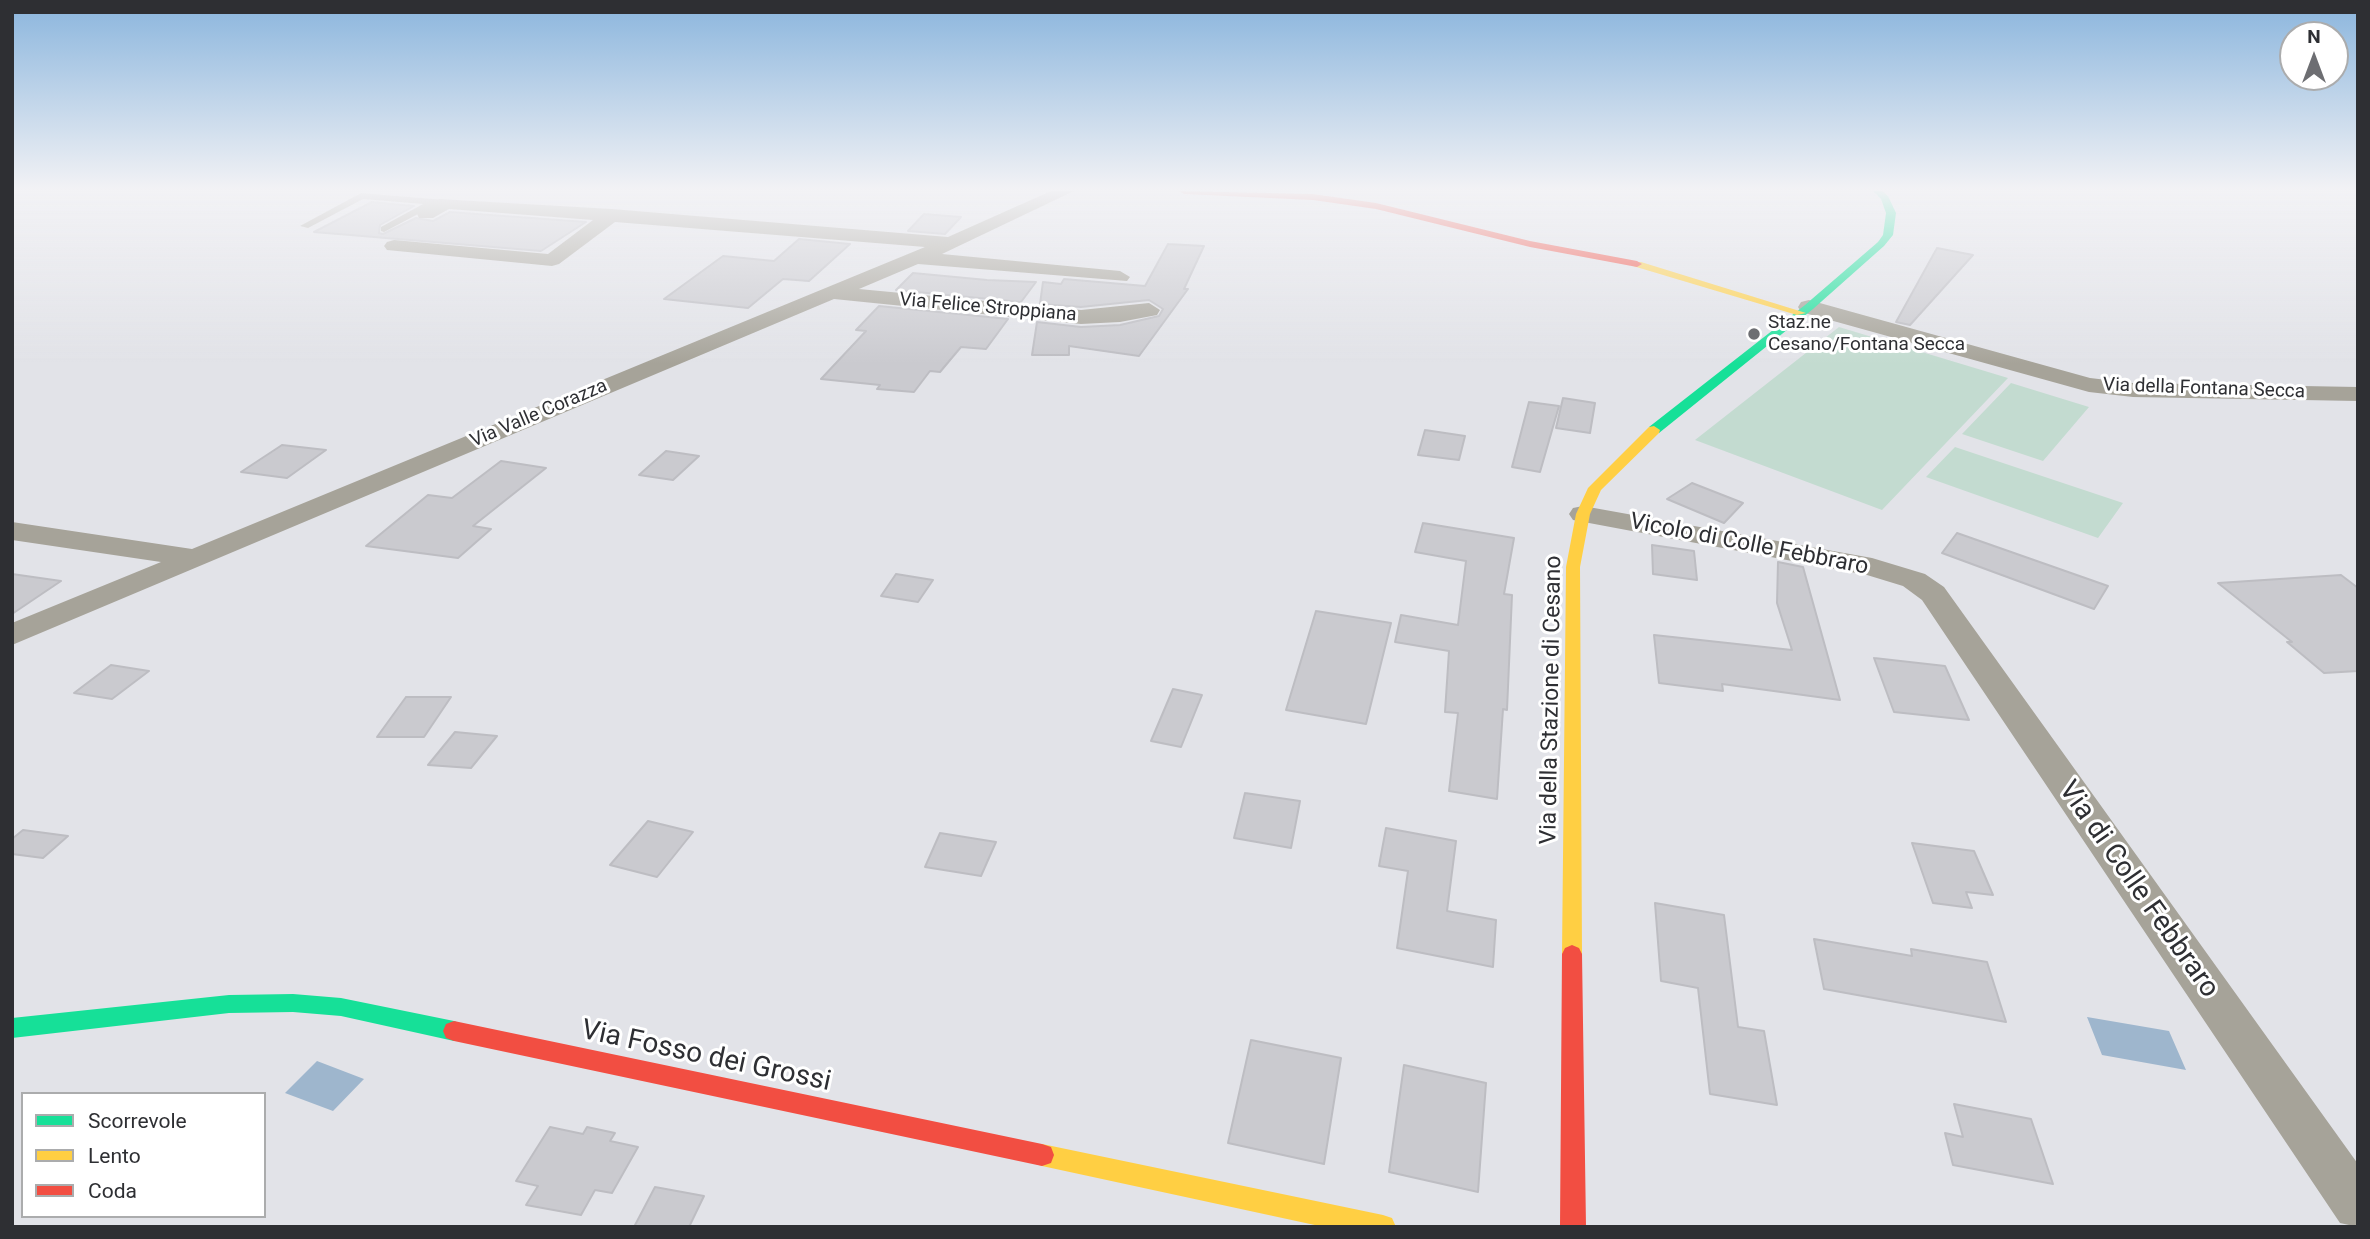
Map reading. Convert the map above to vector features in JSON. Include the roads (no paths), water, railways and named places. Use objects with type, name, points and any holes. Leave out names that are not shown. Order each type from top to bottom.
[{"type":"street","points":[[469,249],[552,260],[567,249]]},
{"type":"street","name":"Via Valle Corazza","points":[[12,635],[936,249]]},
{"type":"street","points":[[1556,249],[1637,264],[1805,310]]},
{"type":"street","name":"Via della Stazione di Cesano","points":[[1573,1227],[1571,625],[1573,567],[1583,514],[1595,488],[1639,443],[1805,310],[1872,249]]},
{"type":"street","points":[[914,257],[1120,277]]},
{"type":"street","name":"Via Felice Stroppiana","points":[[828,293],[1082,317],[1149,310]]},
{"type":"street","name":"Via della Fontana Secca","points":[[1805,310],[2089,385],[2133,390],[2358,394]]},
{"type":"street","name":"Vicolo di Colle Febbraro","points":[[1583,514],[1856,564],[1914,580]]},
{"type":"street","points":[[12,531],[196,558]]},
{"type":"street","name":"Via di Colle Febbraro","points":[[1914,580],[1945,607],[2358,1206]]},
{"type":"street","name":"Via Fosso dei Grossi","points":[[12,1028],[192,1006],[263,1002],[320,1004],[1383,1227]]},
{"type":"water","points":[[2087,1017],[2169,1031],[2186,1070],[2102,1055]]},
{"type":"water","points":[[317,1061],[364,1079],[333,1111],[285,1093]]},
{"type":"place","name":"Staz.ne Cesano/Fontana Secca","points":[[1754,334]]}]
